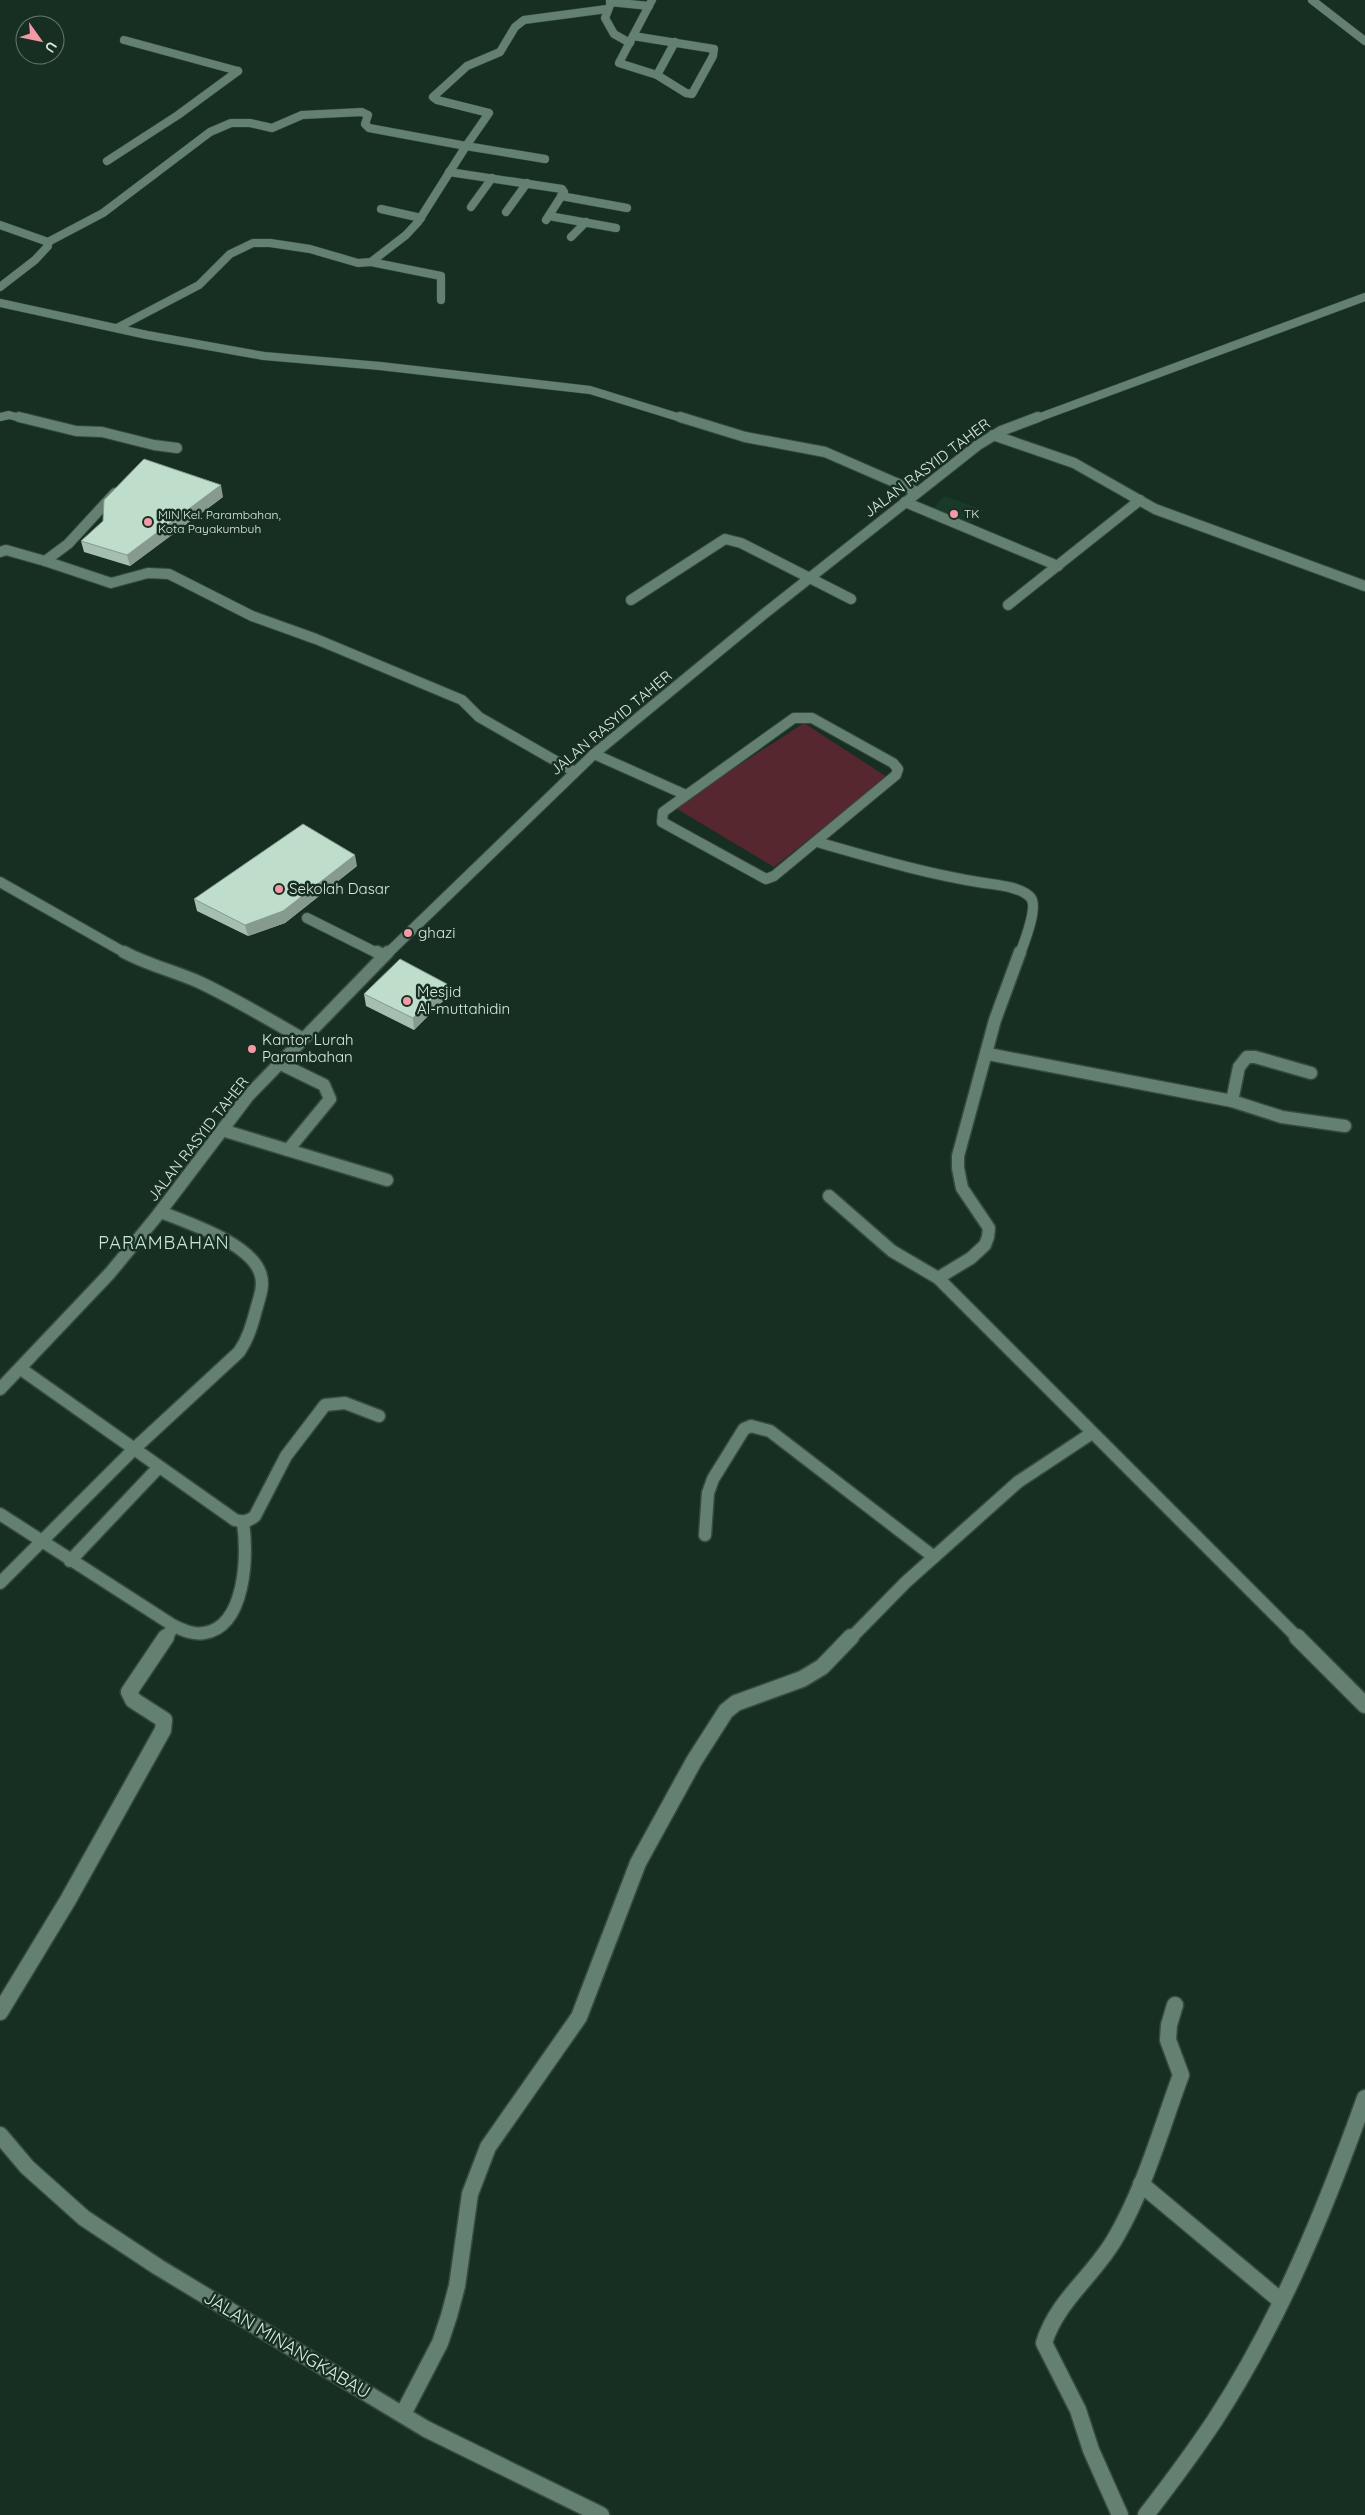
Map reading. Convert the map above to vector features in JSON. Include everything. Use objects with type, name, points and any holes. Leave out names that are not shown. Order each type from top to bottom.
[{"type":"street","points":[[1312,0],[1365,40]]},
{"type":"street","points":[[371,262],[406,235],[421,218],[449,172],[489,113],[435,100],[433,97],[467,66],[500,52],[506,46],[515,27],[524,20],[610,3],[651,3],[631,39],[619,65],[657,75],[686,94],[691,94],[714,51],[709,47],[675,42],[631,39],[611,31],[605,18],[610,3]]},
{"type":"street","points":[[107,161],[178,115],[238,71],[124,40]]},
{"type":"street","points":[[657,75],[675,42]]},
{"type":"street","points":[[0,287],[35,260],[48,246],[48,242],[103,213],[223,125],[241,122],[272,128],[302,115],[362,112],[368,115],[365,124],[369,128],[545,159]]},
{"type":"street","points":[[449,172],[562,189],[564,192],[562,196],[547,218],[586,222],[616,228]]},
{"type":"street","points":[[470,207],[492,178]]},
{"type":"street","points":[[506,212],[527,184]]},
{"type":"street","points":[[562,196],[627,208]]},
{"type":"street","points":[[381,209],[421,218]]},
{"type":"street","points":[[571,237],[586,222]]},
{"type":"street","points":[[0,224],[48,242]]},
{"type":"street","points":[[117,328],[199,284],[230,254],[253,243],[270,243],[310,249],[358,263],[371,262],[441,276],[441,300]]},
{"type":"street","name":"JALAN RASYID TAHER","points":[[0,1390],[110,1274],[161,1212],[248,1096],[384,956],[594,754],[808,579],[993,435],[1019,422],[1365,297]]},
{"type":"street","points":[[0,303],[264,356],[380,366],[590,390],[745,437],[831,454],[918,492]]},
{"type":"street","points":[[0,417],[9,415],[76,431],[102,432],[154,445],[177,448]]},
{"type":"street","points":[[993,435],[1074,463],[1155,509],[1365,586]]},
{"type":"street","points":[[44,562],[68,544],[121,487]]},
{"type":"street","points":[[1008,606],[1140,500]]},
{"type":"street","points":[[905,502],[1058,566]]},
{"type":"street","points":[[631,600],[725,539],[741,543],[808,579],[851,599]]},
{"type":"street","points":[[0,552],[6,550],[111,583],[148,573],[169,574],[257,618],[316,639],[462,700],[479,717],[575,772]]},
{"type":"street","points":[[809,717],[893,763],[898,769],[896,774],[772,878],[763,878],[662,822],[663,812],[686,795],[794,718],[809,717]]},
{"type":"street","points":[[594,754],[686,795]]},
{"type":"street","points":[[817,842],[938,876],[1009,887],[1030,897],[1033,903],[1009,986],[1002,1000],[957,1166],[961,1188],[971,1206],[989,1228],[988,1242],[979,1252],[938,1278]]},
{"type":"street","points":[[0,882],[144,963],[196,981],[235,999],[303,1039]]},
{"type":"street","points":[[307,918],[384,956]]},
{"type":"street","points":[[988,1054],[1232,1101],[1282,1117],[1345,1126]]},
{"type":"street","points":[[1232,1101],[1239,1066],[1247,1057],[1255,1057],[1311,1073]]},
{"type":"street","points":[[279,1063],[324,1085],[330,1099],[288,1150]]},
{"type":"street","points":[[222,1130],[386,1180]]},
{"type":"street","points":[[830,1196],[892,1251],[938,1278],[1365,1705]]},
{"type":"street","points":[[0,1583],[134,1449],[244,1346],[249,1337],[261,1293],[260,1273],[243,1251],[161,1212]]},
{"type":"street","points":[[21,1369],[158,1467],[235,1520],[244,1523]]},
{"type":"street","points":[[244,1523],[255,1516],[286,1456],[325,1405],[332,1401],[342,1401],[378,1416]]},
{"type":"street","points":[[705,1535],[708,1493],[713,1479],[744,1429],[751,1426],[760,1426],[770,1431],[822,1470],[934,1557]]},
{"type":"street","points":[[403,2414],[440,2343],[449,2316],[458,2286],[470,2194],[488,2147],[579,2017],[638,1863],[694,1761],[726,1711],[736,1703],[802,1679],[822,1667],[906,1582],[1018,1482],[1092,1432]]},
{"type":"street","points":[[70,1561],[158,1467]]},
{"type":"street","points":[[0,1514],[70,1561],[174,1626],[193,1633],[208,1632],[218,1626],[233,1609],[239,1597],[244,1578],[247,1540],[244,1523]]},
{"type":"street","points":[[0,2012],[68,1900],[162,1730],[164,1720],[133,1700],[129,1692],[174,1626]]},
{"type":"street","points":[[1120,2515],[1091,2450],[1074,2401],[1044,2343],[1046,2333],[1056,2312],[1101,2263],[1116,2238],[1141,2184],[1181,2075],[1180,2067],[1168,2043],[1167,2036],[1167,2028],[1175,2005]]},
{"type":"street","points":[[1146,2515],[1181,2472],[1227,2400],[1260,2343],[1305,2252],[1341,2168],[1365,2098]]},
{"type":"street","name":"JALAN MINANGKABAU","points":[[0,2135],[28,2167],[84,2218],[212,2302],[403,2414],[497,2465],[601,2515]]},
{"type":"street","points":[[1141,2184],[1281,2301]]},
{"type":"shaded area","name":"TK","points":[[944,496],[983,510],[964,529],[925,518]]},
{"type":"shaded area","points":[[804,723],[887,777],[774,867],[674,807]]},
{"type":"building","name":"MIN Kel. Parambahan, Kota Payakumbuh","points":[[144,459],[221,485],[127,555],[81,541],[103,521],[104,500]]},
{"type":"building","name":"Sekolah Dasar","points":[[303,824],[355,855],[283,911],[245,925],[194,899]]},
{"type":"building","name":"Mesjid Al-muttahidin","points":[[400,959],[447,984],[413,1018],[364,994]]},
{"type":"place","name":"TK","points":[[954,514]]},
{"type":"place","name":"MIN Kel. Parambahan, Kota Payakumbuh","points":[[148,522]]},
{"type":"place","name":"Sekolah Dasar","points":[[279,889]]},
{"type":"place","name":"ghazi","points":[[408,933]]},
{"type":"place","name":"Mesjid Al-muttahidin","points":[[407,1001]]},
{"type":"place","name":"Kantor Lurah Parambahan","points":[[252,1049]]},
{"type":"district","name":"PARAMBAHAN","points":[[164,1243]]}]
